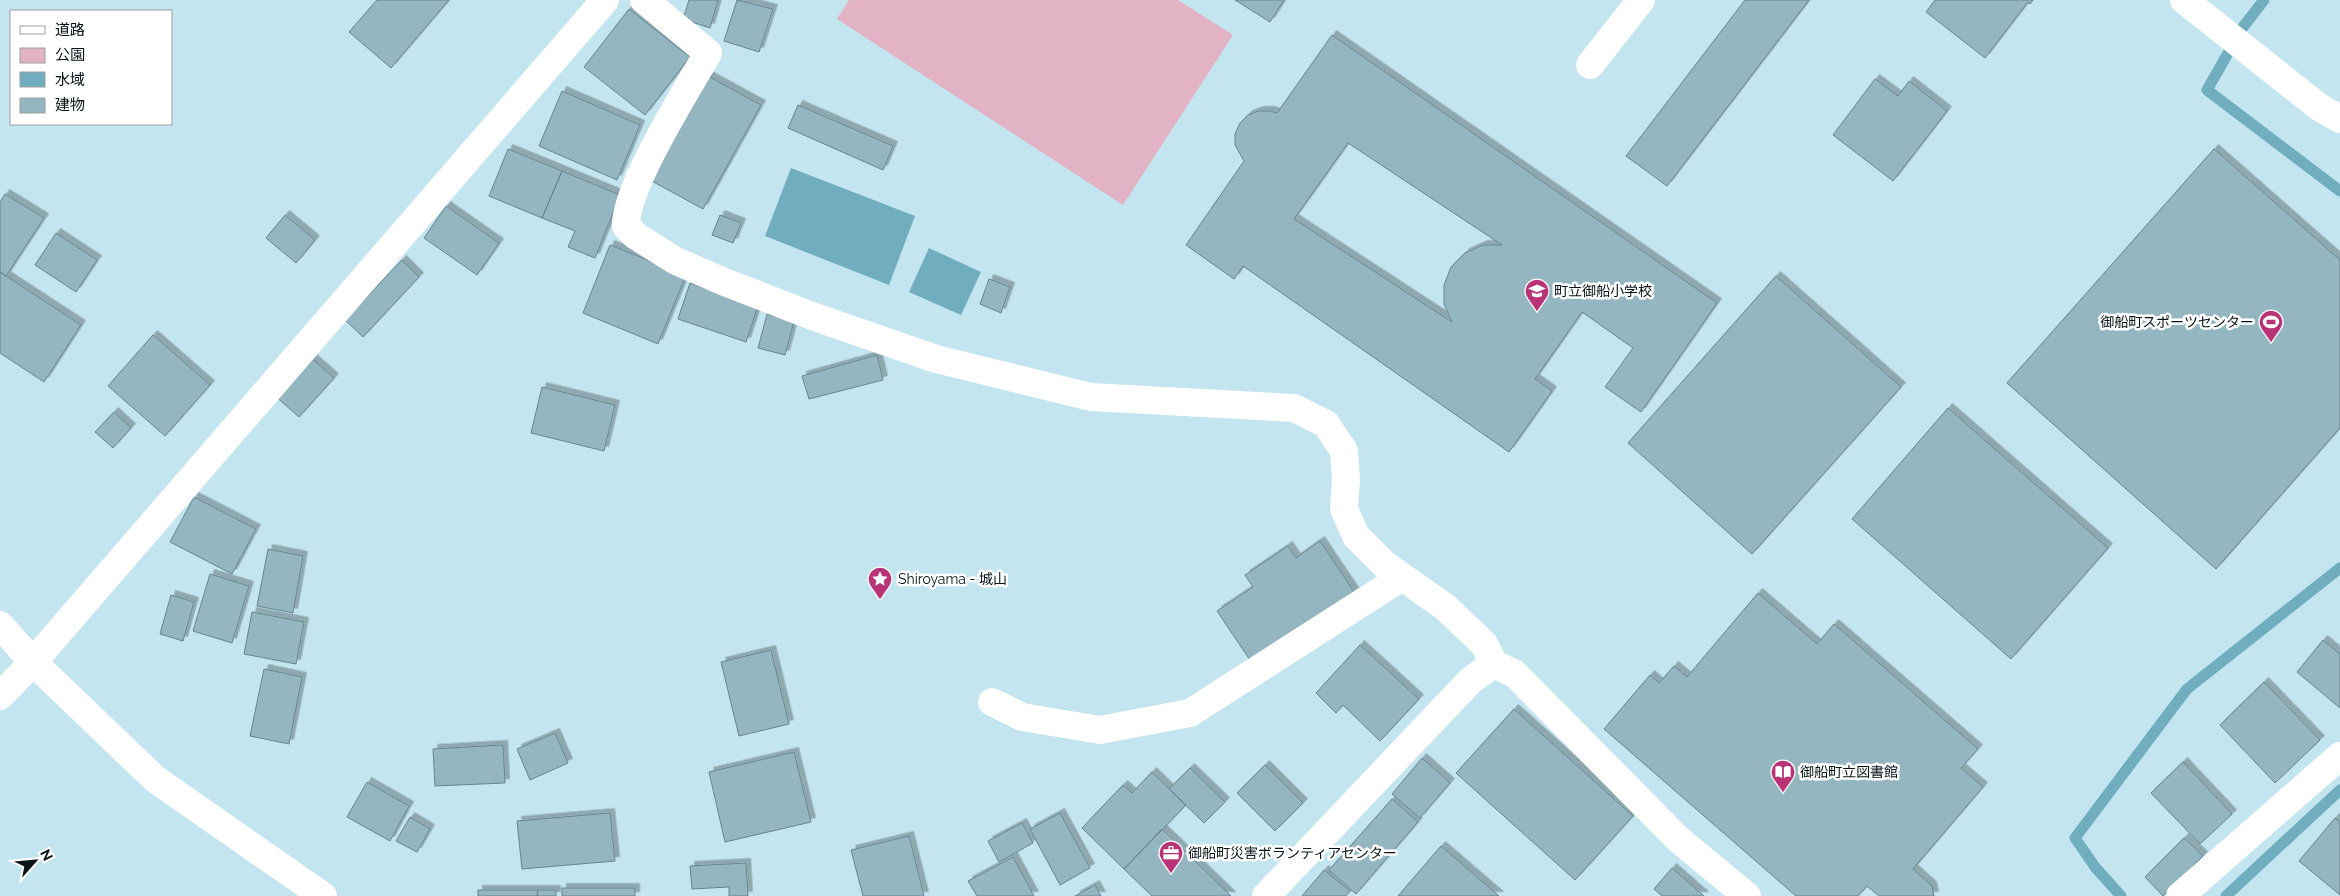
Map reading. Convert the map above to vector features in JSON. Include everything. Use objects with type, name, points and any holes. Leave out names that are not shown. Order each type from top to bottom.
[{"type":"street","points":[[0,696],[33,662],[605,0]]},
{"type":"street","points":[[644,0],[708,53],[640,178],[626,215],[626,226],[636,236],[676,261],[722,281],[812,316],[936,359],[1091,397],[1294,408],[1326,424],[1344,451],[1346,479],[1344,509],[1356,536],[1384,564],[1446,608],[1484,644],[1494,664],[1515,674],[1678,838],[1747,896]]},
{"type":"street","points":[[1590,65],[1640,0]]},
{"type":"street","points":[[2184,0],[2319,107],[2340,119]]},
{"type":"street","points":[[992,702],[1022,717],[1100,730],[1190,713],[1402,576]]},
{"type":"street","points":[[0,625],[33,662],[155,779],[323,896]]},
{"type":"street","points":[[1266,896],[1471,680],[1494,664]]},
{"type":"street","points":[[2180,896],[2340,756]]},
{"type":"green space","points":[[849,0],[1178,0],[1233,35],[1123,205],[837,19]]},
{"type":"water","points":[[791,168],[915,216],[889,285],[765,236]]},
{"type":"water","points":[[929,248],[981,272],[961,315],[909,292]]},
{"type":"building","points":[[377,0],[449,0],[391,68],[349,32]]},
{"type":"building","points":[[689,0],[718,0],[710,28],[683,19]]},
{"type":"building","points":[[737,0],[773,9],[759,52],[724,41]]},
{"type":"building","points":[[1235,0],[1284,0],[1270,22]]},
{"type":"building","points":[[1745,0],[1809,0],[1667,186],[1626,156]]},
{"type":"building","points":[[1935,0],[2033,0],[2030,4],[2028,2],[1985,58],[1926,12]]},
{"type":"building","points":[[629,9],[690,57],[645,115],[584,67]]},
{"type":"building","points":[[1332,35],[1717,303],[1641,412],[1605,387],[1633,348],[1582,312],[1535,379],[1552,391],[1509,452],[1243,266],[1234,279],[1186,245],[1244,161],[1235,145],[1235,134],[1240,123],[1248,115],[1259,111],[1277,113]],"holes":[[[1348,143],[1502,245],[1483,245],[1465,253],[1451,267],[1444,285],[1444,304],[1452,322],[1294,219]]]},
{"type":"building","points":[[706,75],[761,105],[703,209],[648,179]]},
{"type":"building","points":[[1875,79],[1898,96],[1909,81],[1947,111],[1893,181],[1833,135]]},
{"type":"building","points":[[562,91],[640,125],[617,180],[539,146]]},
{"type":"building","points":[[798,105],[893,146],[883,170],[788,128]]},
{"type":"building","points":[[508,149],[562,171],[542,218],[489,196]]},
{"type":"building","points":[[2214,149],[2340,260],[2340,428],[2216,569],[2007,383]]},
{"type":"building","points":[[562,171],[620,195],[595,258],[568,247],[575,231],[542,218]]},
{"type":"building","points":[[5,194],[44,218],[6,276],[0,272],[0,202]]},
{"type":"building","points":[[446,206],[499,243],[477,275],[424,238]]},
{"type":"building","points":[[285,215],[315,240],[296,263],[266,238]]},
{"type":"building","points":[[720,215],[741,223],[733,243],[712,235]]},
{"type":"building","points":[[56,233],[97,260],[76,292],[35,265]]},
{"type":"building","points":[[610,245],[686,275],[658,344],[583,313]]},
{"type":"building","points":[[402,260],[419,277],[363,337],[345,320]]},
{"type":"building","points":[[0,272],[81,325],[44,382],[0,353]]},
{"type":"building","points":[[1776,276],[1901,387],[1752,554],[1628,443]]},
{"type":"building","points":[[989,279],[1010,287],[1001,313],[980,304]]},
{"type":"building","points":[[690,283],[758,306],[746,342],[678,319]]},
{"type":"building","points":[[767,314],[794,321],[785,355],[758,348]]},
{"type":"building","points":[[153,335],[210,385],[165,436],[108,386]]},
{"type":"building","points":[[877,355],[883,380],[809,399],[802,376]]},
{"type":"building","points":[[309,356],[334,378],[299,417],[274,395]]},
{"type":"building","points":[[542,387],[615,405],[604,451],[531,433]]},
{"type":"building","points":[[1948,408],[2108,548],[2011,659],[1852,519]]},
{"type":"building","points":[[114,412],[131,428],[113,448],[95,432]]},
{"type":"building","points":[[194,497],[256,529],[232,574],[170,542]]},
{"type":"building","points":[[1320,541],[1355,593],[1252,663],[1217,611],[1253,587],[1245,575],[1288,546],[1296,558]]},
{"type":"building","points":[[268,549],[303,556],[293,613],[257,606]]},
{"type":"building","points":[[210,574],[249,586],[232,643],[193,631]]},
{"type":"building","points":[[1758,593],[1817,644],[1834,624],[1978,749],[1961,768],[1983,787],[1913,869],[1932,886],[1934,896],[1879,896],[1867,886],[1858,896],[1796,896],[1604,729],[1650,675],[1659,683],[1674,666],[1687,677]]},
{"type":"building","points":[[171,595],[194,602],[183,641],[160,634]]},
{"type":"building","points":[[252,612],[304,622],[296,664],[244,654]]},
{"type":"building","points":[[2323,640],[2340,654],[2340,708],[2297,672]]},
{"type":"building","points":[[1360,645],[1419,699],[1380,741],[1343,705],[1336,713],[1316,693]]},
{"type":"building","points":[[771,650],[789,724],[739,736],[721,662]]},
{"type":"building","points":[[264,669],[302,677],[289,744],[250,736]]},
{"type":"building","points":[[2264,682],[2320,740],[2275,783],[2220,725]]},
{"type":"building","points":[[1514,709],[1633,816],[1575,880],[1456,773]]},
{"type":"building","points":[[555,733],[568,763],[530,780],[517,749]]},
{"type":"building","points":[[503,745],[505,783],[435,786],[433,749]]},
{"type":"building","points":[[794,752],[811,822],[725,842],[709,772]]},
{"type":"building","points":[[1422,758],[1450,783],[1420,818],[1392,794]]},
{"type":"building","points":[[2183,762],[2232,814],[2200,844],[2151,793]]},
{"type":"building","points":[[1265,765],[1303,803],[1275,831],[1237,793]]},
{"type":"building","points":[[1190,768],[1225,802],[1204,823],[1169,789]]},
{"type":"building","points":[[1152,772],[1186,805],[1124,869],[1082,828],[1123,785],[1132,793]]},
{"type":"building","points":[[367,782],[409,806],[390,841],[347,817]]},
{"type":"building","points":[[1392,799],[1418,822],[1356,894],[1329,870]]},
{"type":"building","points":[[610,813],[615,861],[522,869],[517,821]]},
{"type":"building","points":[[1060,813],[1090,868],[1060,885],[1030,829]]},
{"type":"building","points":[[410,817],[430,829],[417,852],[396,841]]},
{"type":"building","points":[[2335,818],[2340,823],[2340,895],[2299,861]]},
{"type":"building","points":[[1022,823],[1033,843],[999,862],[988,841]]},
{"type":"building","points":[[1162,829],[1231,896],[1152,896],[1124,869]]},
{"type":"building","points":[[909,836],[924,896],[863,896],[851,850]]},
{"type":"building","points":[[2184,838],[2203,856],[2163,896],[2145,877]]},
{"type":"building","points":[[1441,846],[1499,896],[1398,896]]},
{"type":"building","points":[[1013,857],[1034,896],[977,896],[968,881]]},
{"type":"building","points":[[746,863],[748,896],[729,896],[729,887],[692,889],[690,866]]},
{"type":"building","points":[[1672,868],[1704,896],[1662,896],[1654,889]]},
{"type":"building","points":[[1324,870],[1350,891],[1346,896],[1302,896]]},
{"type":"building","points":[[1095,885],[1101,896],[1075,896]]},
{"type":"building","points":[[562,888],[635,888],[635,896],[562,896]]},
{"type":"building","points":[[478,890],[538,890],[537,896],[478,896]]},
{"type":"building","points":[[538,890],[556,890],[556,896],[537,896]]},
{"type":"waterway","points":[[2264,0],[2243,27],[2207,90],[2340,191]]},
{"type":"waterway","points":[[2121,896],[2095,867],[2075,838],[2187,689],[2340,568]]},
{"type":"waterway","points":[[2226,896],[2340,790]]},
{"type":"place","name":"町立御船小学校","points":[[1537,312]]},
{"type":"place","name":"御船町スポーツセンター","points":[[2271,343]]},
{"type":"place","name":"Shiroyama - 城山","points":[[880,600]]},
{"type":"place","name":"御船町立図書館","points":[[1783,793]]},
{"type":"place","name":"御船町災害ボランティアセンター","points":[[1171,874]]}]
